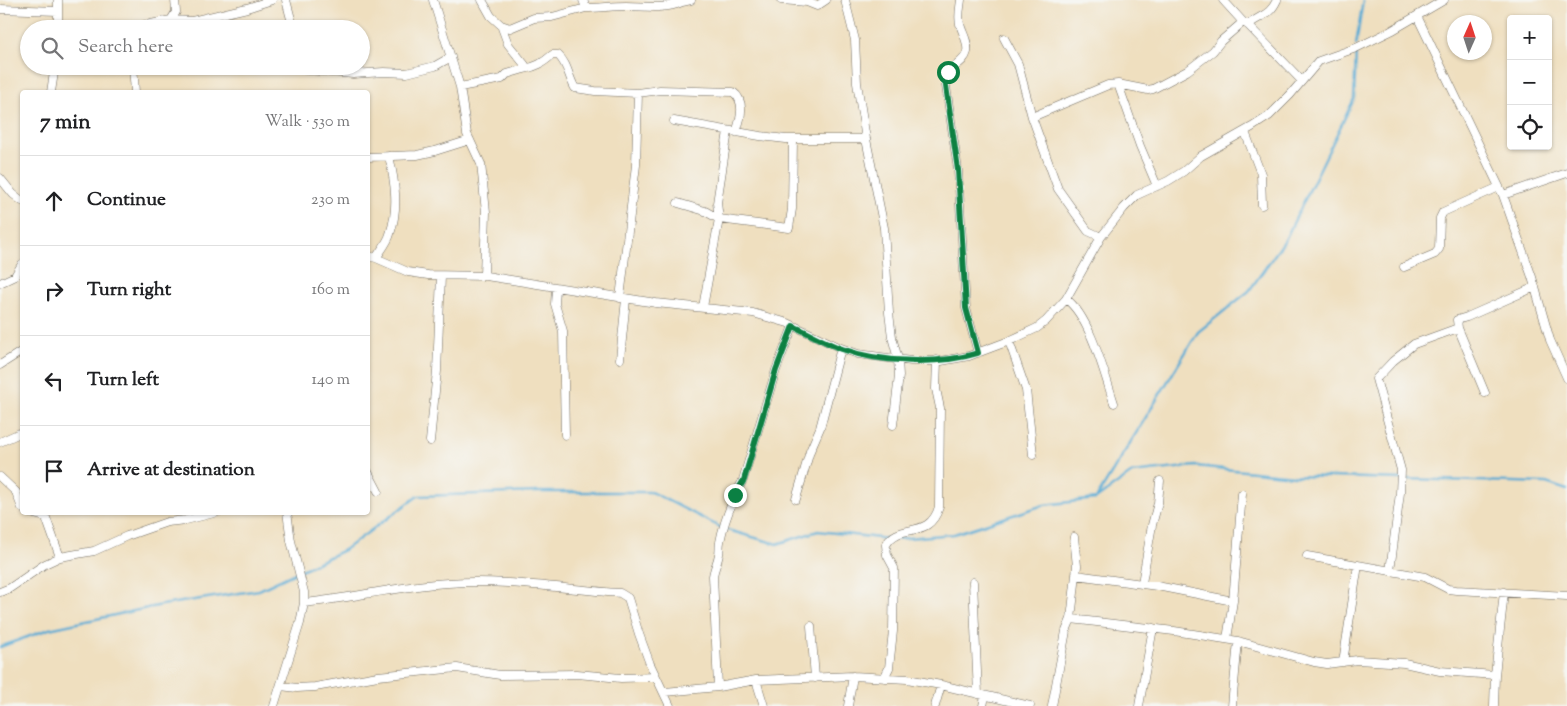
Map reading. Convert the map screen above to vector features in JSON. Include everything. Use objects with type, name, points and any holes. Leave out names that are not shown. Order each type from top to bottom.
[{"type":"street","points":[[58,0],[58,20]]},
{"type":"street","points":[[171,20],[176,12],[175,0]]},
{"type":"street","points":[[196,20],[272,0]]},
{"type":"street","points":[[286,0],[291,20]]},
{"type":"street","points":[[433,0],[460,87],[468,134],[482,164],[486,212],[484,276]]},
{"type":"street","points":[[482,0],[491,16],[501,25],[510,28],[534,18],[552,17],[586,8],[628,6],[656,8],[673,6],[679,1],[691,0]]},
{"type":"street","points":[[582,0],[586,8]]},
{"type":"street","points":[[781,0],[807,2],[817,6],[826,0]]},
{"type":"street","points":[[846,0],[855,40],[857,83],[866,139],[884,228],[889,313],[892,337],[898,359],[899,376],[893,424]]},
{"type":"street","points":[[961,0],[960,26],[966,40],[967,53],[963,60],[948,72],[945,79],[958,170],[966,308],[978,353]]},
{"type":"street","points":[[1223,0],[1302,81]]},
{"type":"street","points":[[1032,117],[1108,85],[1118,84],[1148,90],[1153,89],[1187,71],[1213,51],[1221,41],[1245,24],[1270,12],[1277,0]]},
{"type":"street","points":[[370,256],[408,272],[441,276],[484,276],[623,298],[753,313],[793,326],[840,348],[858,354],[911,361],[941,361],[978,353],[1038,328],[1046,321],[1066,299],[1101,237],[1137,195],[1168,181],[1184,171],[1201,156],[1245,132],[1269,116],[1319,61],[1356,48],[1391,31],[1444,0]]},
{"type":"street","points":[[0,9],[58,11]]},
{"type":"street","points":[[1417,16],[1501,191],[1535,287],[1550,340],[1567,378]]},
{"type":"street","points":[[501,25],[508,44],[525,65],[524,69]]},
{"type":"street","points":[[1004,38],[1018,64],[1032,117],[1058,189],[1088,231],[1101,237]]},
{"type":"street","points":[[460,87],[502,79],[507,74],[535,67],[552,55],[558,55],[564,60],[570,80],[575,88],[595,92],[638,94],[660,90],[733,92],[740,99],[742,108],[732,131],[717,203],[719,219],[703,307]]},
{"type":"street","points":[[370,73],[406,73],[435,66],[451,57]]},
{"type":"street","points":[[50,90],[53,75]]},
{"type":"street","points":[[134,75],[135,90]]},
{"type":"street","points":[[1118,84],[1140,146],[1157,186]]},
{"type":"street","points":[[620,359],[623,298],[636,165],[638,94]]},
{"type":"street","points":[[674,121],[793,140],[866,139]]},
{"type":"street","points":[[1245,132],[1262,174],[1262,206]]},
{"type":"street","points":[[370,157],[417,155],[470,140]]},
{"type":"street","points":[[678,203],[705,211],[719,219],[789,228],[792,208],[793,140]]},
{"type":"street","points":[[376,258],[390,235],[395,208],[395,185],[389,156]]},
{"type":"street","points":[[1404,267],[1435,254],[1439,249],[1440,218],[1443,212],[1501,191],[1567,173]]},
{"type":"street","points":[[0,178],[20,199]]},
{"type":"street","points":[[0,283],[15,276],[20,267]]},
{"type":"street","points":[[430,441],[437,371],[441,276]]},
{"type":"street","points":[[1485,393],[1458,328],[1457,320],[1535,287]]},
{"type":"street","points":[[556,288],[555,304],[563,331],[565,435]]},
{"type":"street","points":[[1066,299],[1072,303],[1089,333],[1101,362],[1114,404]]},
{"type":"street","points":[[718,686],[713,576],[719,555],[720,542],[726,518],[735,495],[744,480],[776,370],[793,326]]},
{"type":"street","points":[[1390,571],[1401,470],[1376,379],[1392,361],[1414,344],[1458,328]]},
{"type":"street","points":[[1010,341],[1026,390],[1033,455]]},
{"type":"street","points":[[796,499],[810,451],[820,428],[840,348]]},
{"type":"street","points":[[0,365],[20,352]]},
{"type":"street","points":[[884,678],[889,668],[893,631],[894,568],[887,555],[886,545],[893,536],[917,530],[932,522],[939,507],[940,408],[936,389],[937,360]]},
{"type":"street","points":[[0,442],[20,433]]},
{"type":"street","points":[[370,476],[378,491]]},
{"type":"street","points":[[0,477],[16,492],[20,503]]},
{"type":"street","points":[[1142,583],[1152,525],[1158,503],[1160,481]]},
{"type":"street","points":[[1227,639],[1242,494]]},
{"type":"street","points":[[45,515],[60,557]]},
{"type":"street","points":[[0,592],[10,588],[45,564],[60,557],[94,551],[142,530],[168,522],[206,515]]},
{"type":"street","points":[[274,706],[304,603],[304,592],[291,541],[287,515]]},
{"type":"street","points":[[1052,706],[1066,631],[1071,619],[1077,566],[1074,537]]},
{"type":"street","points":[[1307,556],[1426,577],[1448,589],[1567,596]]},
{"type":"street","points":[[1343,662],[1358,565]]},
{"type":"street","points":[[1076,575],[1142,583],[1232,601]]},
{"type":"street","points":[[304,603],[393,588],[448,583],[495,582],[620,593],[628,598],[639,634],[670,706]]},
{"type":"street","points":[[973,582],[983,706]]},
{"type":"street","points":[[1494,706],[1495,675],[1504,592]]},
{"type":"street","points":[[1071,619],[1238,640],[1327,664],[1358,660],[1404,663],[1440,671],[1495,675]]},
{"type":"street","points":[[811,626],[816,678]]},
{"type":"street","points":[[1139,706],[1153,628]]},
{"type":"street","points":[[1232,706],[1238,640]]},
{"type":"street","points":[[281,686],[297,688],[314,687],[378,676],[457,668],[500,675],[577,674],[621,678],[656,677]]},
{"type":"street","points":[[665,692],[756,680],[853,676],[907,679],[1030,706]]},
{"type":"street","points":[[848,706],[853,676]]},
{"type":"street","points":[[756,680],[764,706]]},
{"type":"street","points":[[934,706],[941,685]]},
{"type":"waterway","points":[[1356,45],[1363,0]]},
{"type":"waterway","points":[[1097,497],[1198,332],[1249,291],[1285,240],[1354,99],[1356,51]]},
{"type":"waterway","points":[[896,539],[954,534],[1044,505],[1096,499],[1132,473],[1195,466],[1294,476],[1546,483],[1567,490]]},
{"type":"waterway","points":[[0,647],[49,629],[162,605],[259,590],[344,550],[418,496],[537,492],[651,492],[724,529],[777,544],[818,531],[888,539]]},
{"type":"route","points":[[735,495],[744,480],[776,370],[793,326],[840,348],[858,354],[911,361],[941,361],[978,353],[966,308],[958,170],[945,79],[948,72]]}]
